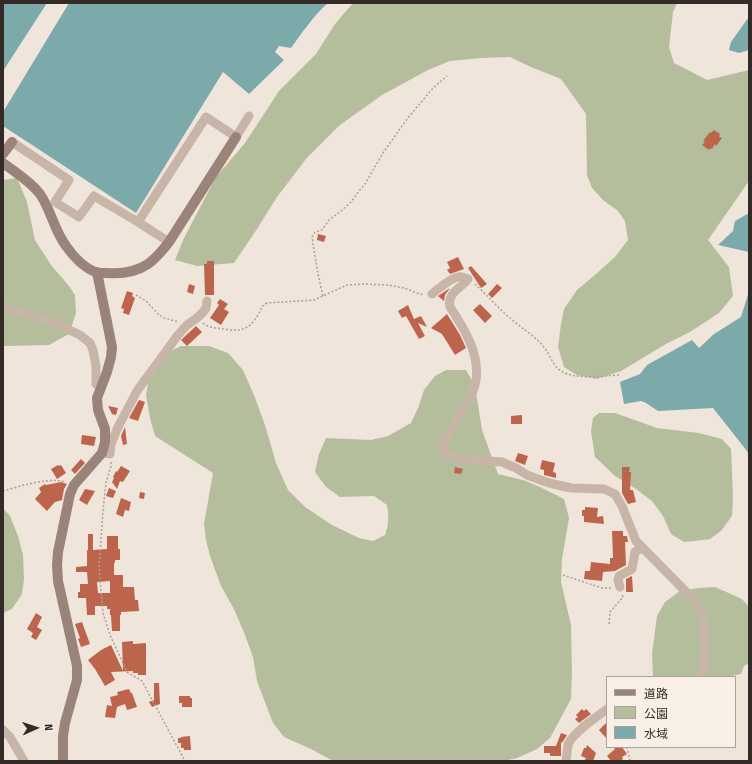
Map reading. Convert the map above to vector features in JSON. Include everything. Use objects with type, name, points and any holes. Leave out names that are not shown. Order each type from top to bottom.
[{"type":"street","points":[[3,154],[12,142],[69,180],[51,204],[53,222],[65,245],[81,263],[97,272],[123,273],[141,268],[153,260],[162,251],[250,116]]},
{"type":"street","points":[[138,222],[206,117],[236,137]]},
{"type":"street","points":[[3,164],[35,187],[51,204],[79,216],[94,196],[169,242]]},
{"type":"street","points":[[97,272],[112,347],[107,372],[97,398],[98,410],[105,429],[106,454]]},
{"type":"street","points":[[432,294],[457,277],[468,279],[453,293],[449,299],[449,303],[472,348],[476,364],[476,379],[474,390],[470,399],[444,440],[445,453],[449,457],[454,458],[502,462],[528,475],[549,483],[571,488],[604,489],[615,494],[622,506],[636,541],[696,602],[703,616],[705,660],[701,676]]},
{"type":"street","points":[[63,761],[63,736],[65,723],[77,680],[77,666],[73,643],[58,580],[57,565],[58,552],[68,502],[74,485],[106,454],[137,391],[183,330],[203,312],[206,308],[207,301]]},
{"type":"street","points":[[3,307],[52,322],[80,335],[90,343],[96,366],[96,384],[101,386]]},
{"type":"street","points":[[620,587],[618,580],[619,576],[632,569],[635,552],[642,548]]},
{"type":"street","points":[[566,761],[568,744],[580,731],[606,710]]},
{"type":"street","points":[[3,730],[10,737],[24,761]]},
{"type":"street","points":[[570,761],[574,761]]},
{"type":"path","points":[[323,296],[319,282],[312,237],[313,234],[322,230],[329,220],[351,202],[365,184],[383,153],[407,119],[434,88],[447,76]]},
{"type":"path","points":[[468,279],[476,284],[510,318],[535,338],[561,371],[581,377],[619,375]]},
{"type":"path","points":[[197,318],[206,326],[242,330],[250,325],[258,315],[262,306],[267,303],[314,300],[347,285],[388,285],[404,288],[428,296],[432,294]]},
{"type":"path","points":[[136,295],[146,301],[159,315],[180,323],[183,330]]},
{"type":"path","points":[[106,454],[111,466],[106,483],[102,511],[99,568],[103,613],[110,635],[127,672],[142,681],[185,761]]},
{"type":"path","points":[[3,491],[39,482],[60,480],[74,485]]},
{"type":"path","points":[[563,576],[602,588],[620,587],[623,597],[610,612],[609,624]]},
{"type":"path","points":[[627,748],[630,761]]},
{"type":"green space","points":[[353,3],[677,3],[673,12],[669,47],[674,63],[707,80],[749,70],[749,181],[708,240],[729,267],[733,296],[719,313],[690,332],[666,344],[621,371],[597,379],[577,375],[564,367],[558,347],[564,309],[577,290],[615,257],[628,240],[625,221],[617,210],[604,201],[592,188],[587,175],[586,114],[561,79],[510,57],[450,61],[428,70],[382,95],[340,125],[306,159],[277,197],[234,263],[197,266],[175,260],[184,238],[216,177],[245,143],[279,91],[316,54],[335,24]]},
{"type":"green space","points":[[17,178],[27,202],[35,240],[51,265],[75,295],[76,313],[69,334],[49,345],[3,346],[3,180]]},
{"type":"green space","points":[[181,346],[209,346],[228,353],[243,370],[254,395],[265,425],[276,463],[288,490],[305,507],[332,525],[359,538],[373,541],[385,535],[388,520],[387,505],[374,496],[340,497],[326,487],[315,472],[319,454],[326,438],[371,440],[388,436],[411,423],[424,390],[435,376],[446,370],[466,370],[475,386],[482,430],[498,474],[523,480],[564,499],[569,518],[562,559],[561,582],[571,625],[571,699],[550,738],[537,749],[517,758],[503,761],[333,761],[284,737],[273,723],[257,681],[253,657],[245,635],[234,609],[221,586],[210,556],[204,524],[213,473],[155,436],[150,418],[146,395],[150,373],[161,356]]},
{"type":"green space","points":[[599,413],[615,413],[657,428],[699,433],[722,439],[731,449],[733,498],[732,516],[721,531],[710,539],[684,542],[671,534],[663,516],[652,501],[615,476],[595,457],[591,431],[593,418]]},
{"type":"green space","points":[[3,508],[10,516],[18,536],[23,555],[24,579],[22,594],[12,609],[3,613]]},
{"type":"green space","points":[[715,587],[742,599],[749,607],[749,663],[744,666],[741,674],[731,676],[653,676],[652,654],[657,616],[665,602],[680,591]]},
{"type":"water","points":[[3,3],[328,3],[313,19],[291,48],[279,46],[275,52],[284,60],[249,94],[223,72],[136,213],[3,126]]},
{"type":"water","points":[[749,15],[749,50],[739,53],[729,50],[731,42]]},
{"type":"water","points":[[749,213],[749,252],[718,245],[733,231],[735,221]]},
{"type":"water","points":[[749,291],[749,456],[747,451],[713,408],[658,411],[641,401],[624,404],[620,382],[640,374],[647,365],[692,340],[699,348],[714,334],[741,317]]},
{"type":"pier","points":[[47,3],[69,3],[3,112],[3,71]]},
{"type":"building","points":[[714,130],[720,134],[719,137],[722,138],[716,146],[715,144],[712,149],[710,148],[709,150],[702,145],[705,142],[703,141],[710,132],[711,133]]},
{"type":"building","points":[[318,234],[326,236],[324,242],[317,240]]},
{"type":"building","points":[[458,257],[464,269],[450,274],[447,270],[450,268],[447,262]]},
{"type":"building","points":[[207,261],[214,261],[214,295],[205,295],[204,264],[207,264]]},
{"type":"building","points":[[471,266],[487,284],[481,288],[468,268]]},
{"type":"building","points":[[189,284],[195,286],[193,294],[187,292]]},
{"type":"building","points":[[497,284],[502,288],[492,298],[488,294]]},
{"type":"building","points":[[450,288],[445,295],[444,301],[438,296]]},
{"type":"building","points":[[127,291],[133,293],[132,296],[135,298],[129,315],[123,313],[124,309],[121,308]]},
{"type":"building","points":[[220,299],[228,304],[224,309],[229,312],[221,325],[210,318],[219,305],[217,303]]},
{"type":"building","points":[[480,304],[492,316],[485,323],[473,310]]},
{"type":"building","points":[[408,305],[414,319],[421,316],[427,327],[418,323],[425,336],[419,339],[406,316],[402,318],[398,311]]},
{"type":"building","points":[[447,314],[466,348],[455,355],[442,334],[431,328]]},
{"type":"building","points":[[196,326],[202,332],[187,346],[181,340]]},
{"type":"building","points":[[139,400],[145,402],[138,421],[129,418]]},
{"type":"building","points":[[108,406],[118,408],[116,415],[112,414]]},
{"type":"building","points":[[522,415],[522,424],[511,424],[511,416]]},
{"type":"building","points":[[125,427],[127,444],[123,445],[121,436]]},
{"type":"building","points":[[82,435],[96,437],[94,446],[81,444]]},
{"type":"building","points":[[518,453],[528,456],[525,465],[515,461]]},
{"type":"building","points":[[81,459],[85,463],[75,474],[71,470]]},
{"type":"building","points":[[542,460],[555,463],[553,472],[556,473],[556,478],[544,475],[544,470],[540,469]]},
{"type":"building","points":[[61,465],[66,473],[57,479],[51,469]]},
{"type":"building","points":[[121,466],[130,471],[123,482],[120,481],[117,489],[112,482],[116,471],[117,472]]},
{"type":"building","points":[[455,467],[463,469],[461,474],[454,473]]},
{"type":"building","points":[[622,467],[630,467],[630,490],[633,490],[636,502],[628,504],[622,493]]},
{"type":"building","points":[[61,482],[67,484],[64,489],[62,500],[55,502],[47,511],[35,499],[41,492],[39,488],[45,484]]},
{"type":"building","points":[[109,488],[116,491],[113,498],[106,496]]},
{"type":"building","points":[[85,489],[95,491],[87,505],[79,500]]},
{"type":"building","points":[[140,492],[145,493],[144,499],[139,498]]},
{"type":"building","points":[[121,498],[131,502],[129,511],[125,510],[123,517],[116,514]]},
{"type":"building","points":[[585,507],[598,508],[597,517],[603,516],[604,524],[584,522],[582,510],[585,510]]},
{"type":"building","points":[[612,531],[623,531],[623,536],[627,536],[628,542],[625,542],[626,565],[615,571],[603,572],[602,581],[584,579],[585,571],[590,571],[591,562],[610,564],[610,558],[613,558]]},
{"type":"building","points":[[88,534],[93,534],[93,550],[107,549],[107,536],[118,536],[120,560],[115,560],[114,575],[123,575],[123,587],[134,587],[135,600],[138,600],[139,611],[121,612],[120,631],[112,631],[110,609],[107,609],[107,606],[95,606],[95,615],[87,615],[86,598],[78,598],[80,584],[88,584],[87,572],[76,572],[76,567],[87,566]],"holes":[[[110,581],[110,593],[98,593],[97,582]]]},
{"type":"building","points":[[632,576],[633,592],[626,592],[626,579]]},
{"type":"building","points":[[36,613],[42,617],[37,627],[42,630],[36,640],[31,637],[33,633],[27,629]]},
{"type":"building","points":[[82,622],[90,644],[81,647],[78,639],[80,638],[75,624]]},
{"type":"building","points":[[133,641],[133,644],[146,643],[146,675],[138,675],[138,673],[133,673],[133,671],[111,672],[115,680],[105,686],[88,660],[101,650],[111,645],[123,671],[122,642]]},
{"type":"building","points":[[154,683],[159,683],[160,704],[152,707],[149,702],[154,700]]},
{"type":"building","points":[[129,689],[137,707],[127,710],[125,704],[117,707],[115,718],[105,717],[107,705],[112,706],[110,697],[118,695],[117,692]]},
{"type":"building","points":[[179,696],[190,696],[190,698],[192,698],[192,707],[182,707],[182,703],[179,703]]},
{"type":"building","points":[[582,709],[584,711],[586,709],[591,714],[579,723],[575,719],[578,717],[576,715]]},
{"type":"building","points":[[606,723],[606,738],[599,730]]},
{"type":"building","points":[[561,733],[567,735],[562,743],[561,742],[561,756],[550,756],[550,753],[544,753],[544,746],[556,746]]},
{"type":"building","points":[[190,736],[191,750],[184,750],[184,748],[181,748],[181,743],[178,743],[178,738]]},
{"type":"building","points":[[587,745],[596,753],[593,761],[584,761],[586,758],[581,756]]},
{"type":"building","points":[[614,748],[623,748],[627,754],[622,757],[623,759],[620,761],[611,761],[607,756],[615,749]]}]
